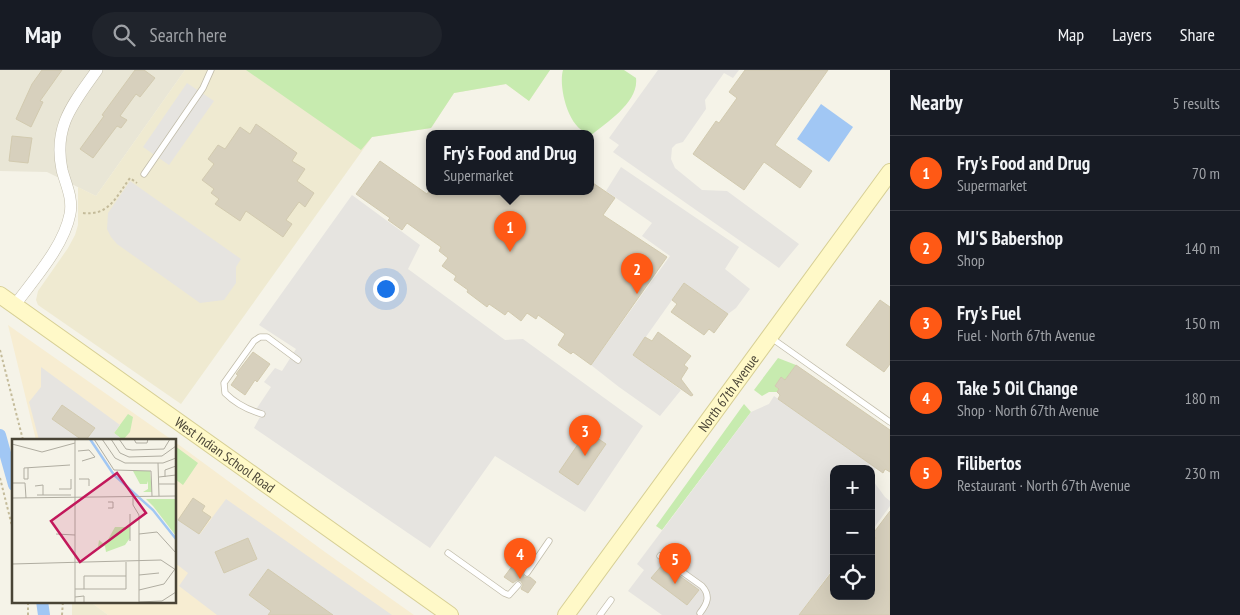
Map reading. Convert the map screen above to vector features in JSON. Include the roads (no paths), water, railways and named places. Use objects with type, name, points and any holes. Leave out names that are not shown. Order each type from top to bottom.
[{"type":"main road","name":"North 67th Avenue","points":[[566,615],[890,172]]},
{"type":"main road","name":"West Indian School Road","points":[[0,294],[450,615]]},
{"type":"street","points":[[14,305],[54,251],[66,228],[70,213],[70,196],[62,170],[59,137],[66,117],[75,101],[97,70]]},
{"type":"lane","points":[[144,174],[203,88],[211,70]]},
{"type":"lane","points":[[262,414],[250,411],[230,398],[225,393],[224,383],[254,341],[260,337],[267,337],[298,360]]},
{"type":"lane","points":[[770,337],[890,422]]},
{"type":"lane","points":[[527,573],[549,541]]},
{"type":"lane","points":[[448,553],[504,593],[509,594],[518,585]]},
{"type":"lane","points":[[660,556],[702,586],[707,592],[708,599],[700,614]]},
{"type":"lane","points":[[600,615],[611,600]]},
{"type":"water","points":[[821,104],[853,127],[829,162],[797,139]]},
{"type":"waterway","points":[[0,435],[12,478]]},
{"type":"waterway","points":[[42,602],[44,615]]},
{"type":"place","name":"Fry's Food and Drug","points":[[510,252]]},
{"type":"place","name":"MJ'S Babershop","points":[[637,294]]},
{"type":"place","name":"Fry's Fuel","points":[[585,456]]},
{"type":"place","name":"Take 5 Oil Change","points":[[520,579]]},
{"type":"place","name":"Filibertos","points":[[675,584]]}]
